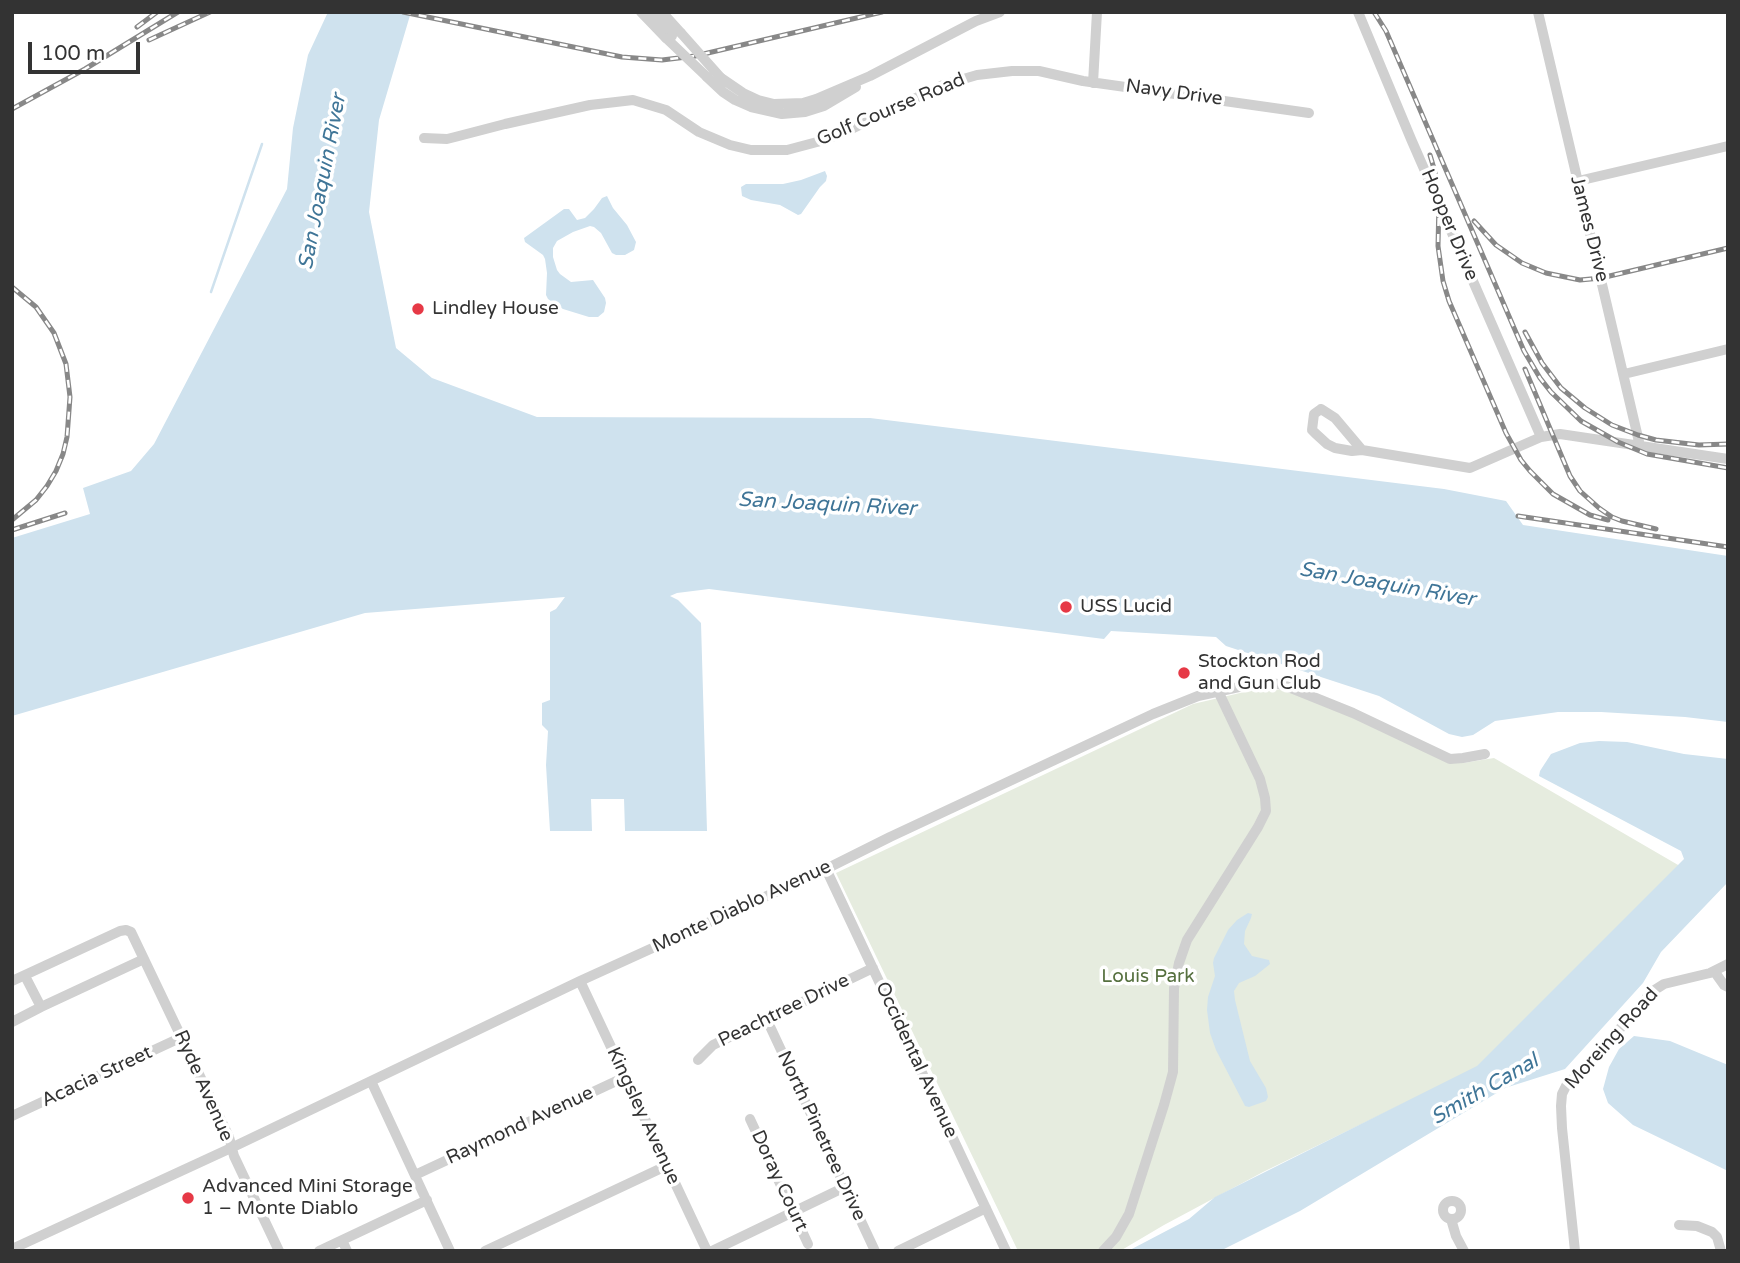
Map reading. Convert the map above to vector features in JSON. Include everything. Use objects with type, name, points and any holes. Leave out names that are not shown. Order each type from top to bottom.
[{"type":"street","points":[[641,12],[673,36],[713,79]]},
{"type":"street","points":[[653,12],[713,79],[758,100],[775,104],[803,103],[816,99],[870,76],[976,21],[1000,12]]},
{"type":"street","points":[[662,12],[673,36]]},
{"type":"street","points":[[1093,82],[1097,12]]},
{"type":"street","name":"Hooper Drive","points":[[1358,12],[1541,437]]},
{"type":"street","name":"James Drive","points":[[1538,12],[1640,446]]},
{"type":"street","name":"Navy Drive","points":[[1039,71],[1059,77],[1309,113]]},
{"type":"street","name":"Golf Course Road","points":[[424,138],[447,139],[568,110],[633,100],[666,110],[699,132],[730,145],[751,150],[787,150],[842,132],[957,80],[994,73],[1039,71]]},
{"type":"street","points":[[1578,181],[1728,146]]},
{"type":"street","points":[[1624,374],[1728,349]]},
{"type":"street","points":[[1362,450],[1329,412],[1321,408],[1315,412],[1312,430],[1326,444],[1335,448],[1470,468],[1541,437],[1560,434],[1728,459]]},
{"type":"street","name":"Monte Diablo Avenue","points":[[12,1250],[580,981],[1184,701],[1217,691],[1263,684],[1286,686],[1353,713],[1450,759],[1485,754]]},
{"type":"street","points":[[1103,1251],[1116,1237],[1129,1214],[1173,1072],[1174,988],[1187,940],[1266,811],[1260,779],[1217,691]]},
{"type":"street","name":"Occidental Avenue","points":[[826,869],[1006,1251]]},
{"type":"street","name":"Ryde Avenue","points":[[25,976],[120,931],[131,932],[229,1137],[234,1156],[279,1251]]},
{"type":"street","points":[[12,1022],[144,959]]},
{"type":"street","name":"Moreing Road","points":[[1575,1251],[1561,1114],[1562,1094],[1566,1086],[1629,1019],[1638,1013],[1653,991],[1664,984],[1714,971],[1728,964]]},
{"type":"street","name":"Peachtree Drive","points":[[698,1060],[713,1045],[873,968]]},
{"type":"street","points":[[1714,971],[1728,987]]},
{"type":"street","points":[[12,981],[25,976],[41,1007]]},
{"type":"street","name":"Kingsley Avenue","points":[[580,981],[666,1166],[709,1251]]},
{"type":"street","name":"North Pinetree Drive","points":[[767,1020],[874,1251]]},
{"type":"street","name":"Acacia Street","points":[[12,1116],[181,1037]]},
{"type":"street","name":"Raymond Avenue","points":[[415,1175],[625,1077]]},
{"type":"street","points":[[371,1080],[450,1251]]},
{"type":"street","name":"Doray Court","points":[[750,1119],[808,1244]]},
{"type":"street","points":[[485,1251],[666,1166]]},
{"type":"street","points":[[709,1251],[845,1187]]},
{"type":"street","points":[[319,1251],[426,1200]]},
{"type":"street","points":[[898,1251],[986,1208]]},
{"type":"street","points":[[1451,1219],[1464,1251]]},
{"type":"street","points":[[1679,1224],[1697,1226],[1712,1232],[1717,1237],[1721,1251]]},
{"type":"street","points":[[342,1240],[347,1251]]},
{"type":"green space","name":"Louis Park","points":[[1257,689],[1295,690],[1463,763],[1494,758],[1685,869],[1483,1065],[1263,1172],[1120,1251],[1018,1251],[836,873],[1193,704]]},
{"type":"water","name":"San Joaquin River","points":[[328,12],[411,12],[379,120],[369,212],[396,348],[432,378],[537,417],[870,418],[1444,489],[1506,501],[1523,525],[1728,556],[1728,722],[1601,712],[1558,712],[1495,721],[1473,735],[1462,737],[1449,734],[1379,696],[1226,646],[1216,637],[1111,631],[1104,639],[709,589],[670,596],[678,600],[701,623],[707,831],[550,831],[546,765],[548,731],[542,725],[542,703],[550,700],[550,612],[556,609],[565,597],[365,613],[12,716],[12,538],[90,514],[83,488],[131,471],[154,444],[287,189],[293,128],[308,55]]},
{"type":"water","points":[[825,171],[826,181],[798,215],[780,205],[742,196],[741,187],[746,184],[783,184]]},
{"type":"water","points":[[607,196],[636,242],[634,250],[625,255],[612,253],[601,233],[590,226],[557,241],[553,248],[553,257],[560,274],[571,282],[593,280],[605,298],[604,312],[598,317],[589,317],[563,309],[548,299],[545,259],[525,242],[524,238],[564,209],[569,209],[577,220],[585,218],[602,198]]},
{"type":"water","name":"Smith Canal","points":[[1627,742],[1684,754],[1728,759],[1728,882],[1661,952],[1643,983],[1565,1069],[1505,1088],[1300,1211],[1220,1251],[1128,1251],[1189,1219],[1215,1197],[1477,1066],[1684,859],[1681,851],[1539,776],[1551,754],[1580,743]]},
{"type":"water","points":[[1248,913],[1252,914],[1245,931],[1244,944],[1252,956],[1269,960],[1270,964],[1255,976],[1239,983],[1234,991],[1250,1061],[1266,1088],[1268,1097],[1266,1101],[1249,1107],[1245,1106],[1216,1050],[1210,1033],[1207,1010],[1215,976],[1214,958],[1228,930]]},
{"type":"water","points":[[1634,1036],[1670,1041],[1728,1065],[1728,1171],[1633,1125],[1608,1103],[1603,1089],[1609,1067],[1619,1049]]},
{"type":"pier","points":[[591,799],[624,799],[625,831],[592,831]]},
{"type":"waterway","points":[[211,292],[262,144]]},
{"type":"railway","points":[[137,27],[157,12]]},
{"type":"railway","points":[[12,109],[85,69],[178,12]]},
{"type":"railway","points":[[149,40],[210,12]]},
{"type":"railway","points":[[403,12],[622,57],[662,60],[695,56],[882,12]]},
{"type":"railway","points":[[1374,12],[1386,31],[1524,351],[1540,378],[1581,421],[1618,442],[1647,454],[1728,468]]},
{"type":"railway","points":[[1430,155],[1439,201],[1438,246],[1443,281],[1449,301],[1506,433],[1521,460],[1553,494],[1590,515],[1608,520]]},
{"type":"railway","points":[[1474,221],[1496,245],[1522,263],[1546,273],[1580,280],[1601,278],[1728,248]]},
{"type":"railway","points":[[12,287],[36,307],[54,333],[66,364],[70,397],[67,437],[56,471],[36,500],[12,520]]},
{"type":"railway","points":[[1525,332],[1542,363],[1561,388],[1612,425],[1656,440],[1699,445],[1728,444]]},
{"type":"railway","points":[[1525,369],[1570,476],[1580,491],[1612,517],[1656,529]]},
{"type":"railway","points":[[12,530],[65,513]]},
{"type":"railway","points":[[1518,516],[1728,547]]},
{"type":"place","name":"Lindley House","points":[[418,309]]},
{"type":"place","name":"USS Lucid","points":[[1066,607]]},
{"type":"place","name":"Stockton Rod and Gun Club","points":[[1184,673]]},
{"type":"place","name":"Advanced Mini Storage 1 – Monte Diablo","points":[[188,1198]]}]
